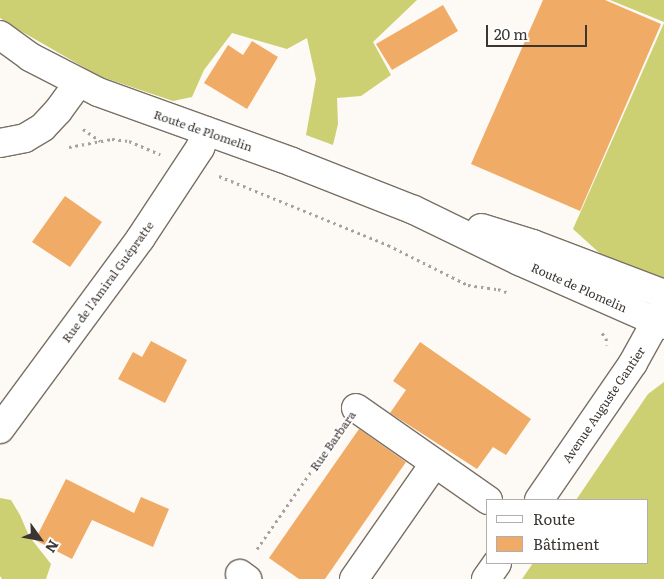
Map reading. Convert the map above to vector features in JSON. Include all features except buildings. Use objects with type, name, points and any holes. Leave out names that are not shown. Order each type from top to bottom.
[{"type":"street","name":"Route de Plomelin","points":[[0,36],[30,57],[78,83],[126,104],[207,131],[414,210],[519,262],[662,318]]},
{"type":"street","points":[[0,143],[25,138],[43,127],[58,111],[78,83]]},
{"type":"street","name":"Rue de l'Amiral Guépratte","points":[[0,428],[140,239],[190,163],[207,131]]},
{"type":"street","name":"Route de Plomelin","points":[[414,210],[485,228],[533,244],[664,294]]},
{"type":"street","name":"Avenue Auguste Gantier","points":[[540,499],[662,318]]},
{"type":"street","name":"Rue Barbara","points":[[356,408],[487,499]]},
{"type":"street","points":[[354,579],[435,464]]},
{"type":"street","points":[[486,579],[496,564]]},
{"type":"path","points":[[65,148],[112,139],[121,140],[173,160],[190,163],[388,245],[468,285],[498,289],[517,296]]},
{"type":"path","name":"Rue Barbara","points":[[243,576],[356,408]]},
{"type":"green space","points":[[0,0],[417,0],[373,42],[391,75],[361,96],[337,98],[338,124],[333,145],[306,135],[316,79],[307,38],[287,49],[232,33],[204,70],[192,97],[173,101],[99,76],[19,30],[0,18]]},
{"type":"green space","points":[[610,0],[664,0],[664,22]]},
{"type":"green space","points":[[664,23],[664,283],[605,258],[573,229]]},
{"type":"green space","points":[[664,382],[664,579],[522,579],[532,564],[649,564],[649,499],[577,499],[648,394]]},
{"type":"green space","points":[[0,498],[11,500],[29,536],[51,564],[46,579],[2,579],[0,576]]}]
